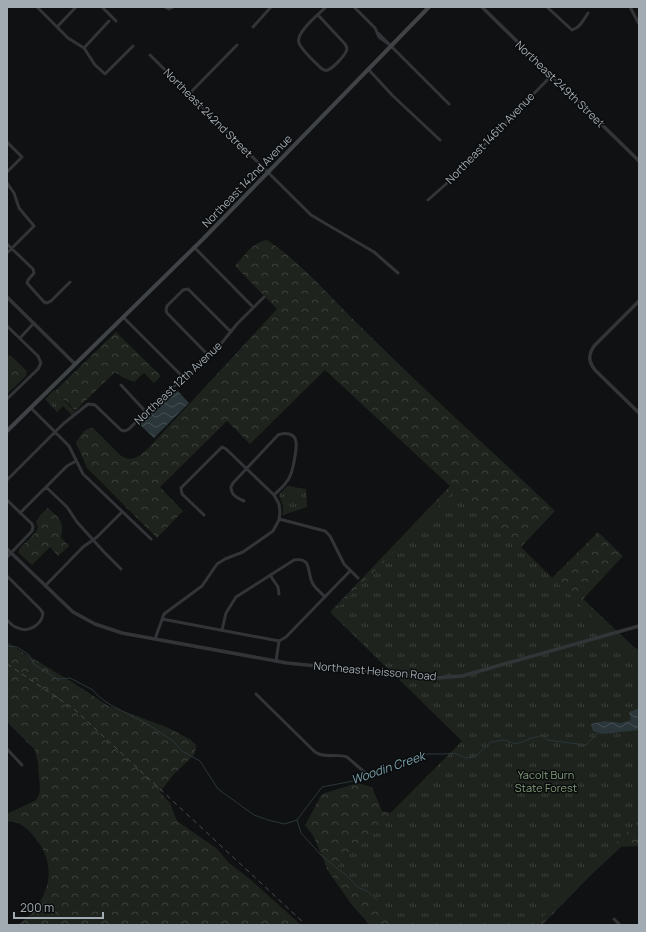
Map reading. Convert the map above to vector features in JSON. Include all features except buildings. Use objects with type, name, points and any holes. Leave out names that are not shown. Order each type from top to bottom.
[{"type":"main road","name":"Northeast 142nd Avenue","points":[[7,431],[194,247],[429,7]]},
{"type":"street","points":[[37,7],[68,38],[84,48],[95,64],[105,74],[133,46]]},
{"type":"street","points":[[57,27],[76,7]]},
{"type":"street","points":[[102,7],[116,21]]},
{"type":"street","points":[[165,7],[166,9],[172,8]]},
{"type":"street","points":[[253,27],[271,7]]},
{"type":"street","points":[[318,15],[345,44],[347,50],[346,54],[330,69],[326,70],[322,69],[300,46],[298,40],[300,34],[318,15],[326,7]]},
{"type":"street","points":[[354,7],[449,104]]},
{"type":"street","name":"Northeast 249th Street","points":[[482,7],[639,161]]},
{"type":"street","points":[[547,7],[572,30],[579,26],[588,13]]},
{"type":"street","points":[[630,7],[639,24]]},
{"type":"street","points":[[84,48],[110,21]]},
{"type":"street","points":[[190,94],[237,46]]},
{"type":"street","name":"Northeast 242nd Street","points":[[150,55],[311,215],[374,252],[398,273]]},
{"type":"street","points":[[368,69],[393,96],[440,140]]},
{"type":"street","name":"Northeast 146th Avenue","points":[[428,200],[446,184],[552,76]]},
{"type":"street","points":[[7,142],[22,157],[7,172]]},
{"type":"street","points":[[7,183],[14,193],[18,208],[34,226],[7,253]]},
{"type":"street","points":[[7,244],[33,269],[34,272],[27,283],[44,302],[47,303],[51,301],[70,282]]},
{"type":"street","points":[[194,247],[253,308]]},
{"type":"street","points":[[209,356],[167,313],[167,306],[183,290],[186,289],[190,291],[231,332]]},
{"type":"street","points":[[7,297],[75,364]]},
{"type":"street","name":"Northeast 12th Avenue","points":[[55,432],[87,405],[91,404],[95,405],[120,429],[124,431],[129,429],[167,391],[209,356],[264,297]]},
{"type":"street","points":[[639,301],[595,345],[591,350],[589,358],[591,365],[595,370],[639,413]]},
{"type":"street","points":[[123,317],[184,378]]},
{"type":"street","points":[[20,338],[34,324]]},
{"type":"street","points":[[7,326],[38,356],[41,363],[38,369],[7,399]]},
{"type":"street","points":[[120,385],[146,412]]},
{"type":"street","points":[[31,408],[69,446],[83,474],[151,540]]},
{"type":"street","points":[[7,480],[55,432]]},
{"type":"street","points":[[244,501],[233,494],[231,487],[278,435],[286,433],[293,436],[296,444],[290,476],[274,495]]},
{"type":"street","points":[[155,639],[166,611],[202,586],[219,562],[243,552],[270,534],[277,527],[280,519],[279,504],[274,495],[226,449],[222,447],[182,487],[181,490],[182,494],[204,516]]},
{"type":"street","points":[[20,513],[68,465],[76,461]]},
{"type":"street","points":[[46,487],[67,507],[77,522],[121,569]]},
{"type":"street","points":[[7,500],[32,524],[33,528],[7,556]]},
{"type":"street","points":[[45,586],[83,547],[110,526],[122,512]]},
{"type":"street","points":[[280,519],[325,531],[330,536],[344,564],[358,578]]},
{"type":"street","name":"Northeast Heisson Road","points":[[7,549],[68,608],[83,618],[122,633],[276,661],[437,678],[456,676],[527,659],[639,626]]},
{"type":"street","points":[[222,630],[226,613],[236,597],[296,560],[304,562],[309,569],[312,584],[325,597]]},
{"type":"street","points":[[162,619],[279,641],[286,637],[350,571]]},
{"type":"street","points":[[270,575],[278,588],[279,594]]},
{"type":"street","points":[[7,576],[43,613],[40,621],[33,628],[28,629],[16,628],[7,620]]},
{"type":"street","points":[[276,661],[279,641]]},
{"type":"street","points":[[256,694],[315,752],[323,756],[344,755],[369,776]]},
{"type":"street","points":[[7,749],[22,765]]},
{"type":"street","points":[[614,919],[620,925]]},
{"type":"green space","name":"Yacolt Burn State Forest","points":[[267,240],[305,270],[410,375],[555,511],[521,547],[552,578],[598,532],[623,556],[583,599],[639,650],[639,846],[621,847],[542,925],[370,925],[352,905],[328,871],[314,837],[305,825],[322,794],[357,783],[372,787],[382,811],[399,815],[498,788],[457,683],[391,672],[330,612],[450,486],[325,370],[250,444],[227,421],[160,487],[183,511],[157,538],[87,468],[76,442],[84,431],[89,428],[93,428],[120,455],[131,459],[144,452],[156,440],[277,309],[235,266],[253,246]]},
{"type":"green space","points":[[116,332],[161,376],[154,383],[144,373],[134,382],[115,372],[75,411],[54,392]]},
{"type":"green space","points":[[7,355],[11,356],[27,371],[26,376],[7,394]]},
{"type":"green space","points":[[54,390],[75,412],[72,415],[63,406],[57,412],[45,399]]},
{"type":"green space","points":[[287,486],[306,489],[307,507],[283,515],[283,506],[279,495]]},
{"type":"green space","name":"Yacolt Burn State Forest","points":[[458,487],[639,662],[639,820],[534,925],[395,925],[336,868],[462,741],[332,614]]},
{"type":"green space","points":[[48,508],[60,520],[62,527],[61,538],[69,546],[58,556],[50,547],[32,565],[19,553],[19,549],[36,532],[38,527],[36,522],[41,514]]},
{"type":"green space","points":[[7,642],[107,705],[169,728],[191,740],[196,745],[194,755],[173,775],[160,792],[170,803],[177,821],[216,848],[229,863],[251,880],[301,925],[17,925],[28,917],[40,901],[48,880],[49,870],[43,850],[37,840],[29,831],[16,822],[7,822],[7,814],[36,800],[40,789],[38,763],[35,750],[7,722]]},
{"type":"water","points":[[176,389],[189,403],[154,438],[139,424]]},
{"type":"water","points":[[639,709],[639,730],[602,734],[593,731],[591,724],[605,721],[621,723],[631,720],[629,712]]},
{"type":"waterway","name":"Woodin Creek","points":[[7,646],[17,647],[28,654],[35,665],[57,679],[70,678],[93,690],[109,704],[149,725],[173,741],[182,751],[200,761],[218,789],[254,815],[285,824],[297,820],[322,787],[353,781],[360,775],[365,774]]},
{"type":"waterway","name":"Woodin Creek","points":[[368,773],[389,768],[409,758],[427,754],[454,753],[466,758],[475,757],[491,742],[505,740],[511,743],[519,743],[530,738],[543,735],[547,740],[586,745],[598,733]]},
{"type":"waterway","points":[[297,820],[301,833],[321,855],[359,888],[367,891],[377,900]]},
{"type":"railway","points":[[7,664],[74,709],[306,925]]}]
